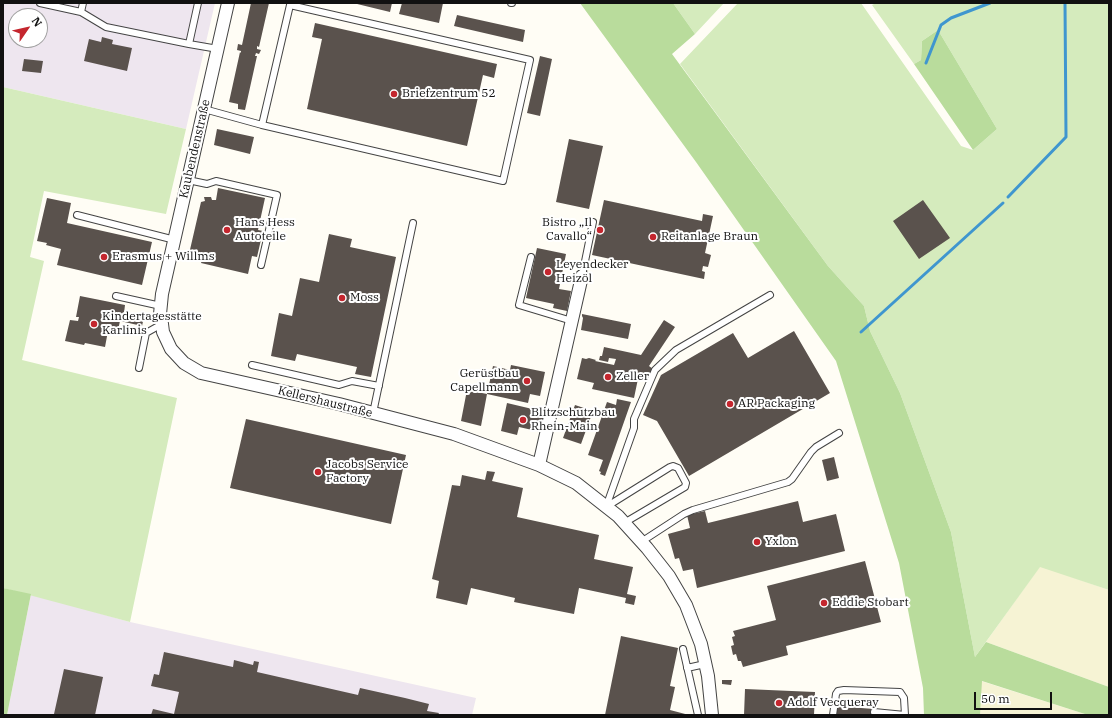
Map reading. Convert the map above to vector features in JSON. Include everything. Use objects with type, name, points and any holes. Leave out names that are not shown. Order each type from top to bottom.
[{"type":"street","name":"Kaubendenstraße","points":[[162,294],[228,3]]},
{"type":"street","points":[[539,465],[582,276]]},
{"type":"street","name":"Kellershaustraße","points":[[162,294],[161,306],[163,332],[171,349],[184,363],[202,373],[373,413],[454,434],[539,465],[576,483],[624,523],[669,576],[686,605],[701,644],[712,715]]},
{"type":"lane","points":[[40,3],[81,12],[106,27],[218,49]]},
{"type":"lane","points":[[81,12],[83,3]]},
{"type":"lane","points":[[189,44],[198,3]]},
{"type":"lane","points":[[204,109],[262,125],[503,181],[530,60],[290,5],[262,125]]},
{"type":"lane","points":[[188,180],[206,184],[216,181],[277,195],[261,265]]},
{"type":"lane","points":[[77,215],[175,240]]},
{"type":"lane","points":[[582,276],[593,222]]},
{"type":"lane","points":[[373,413],[414,223]]},
{"type":"lane","points":[[530,258],[519,305],[572,321]]},
{"type":"lane","points":[[606,507],[634,428],[634,419],[655,370],[676,350],[770,295]]},
{"type":"lane","points":[[116,296],[161,306]]},
{"type":"lane","points":[[139,368],[146,333],[162,324]]},
{"type":"lane","points":[[252,365],[339,385],[352,381],[379,386]]},
{"type":"lane","points":[[641,542],[684,514],[693,510],[788,482],[816,446],[839,433]]},
{"type":"lane","points":[[606,507],[670,467],[673,466],[678,468],[686,483],[685,487],[624,523]]},
{"type":"lane","points":[[683,649],[698,715]]},
{"type":"lane","points":[[687,668],[705,664]]},
{"type":"lane","points":[[833,715],[836,694],[838,691],[900,692],[904,696],[905,715],[874,712]]},
{"type":"shaded area","points":[[3,3],[215,3],[186,129],[3,87]]},
{"type":"shaded area","points":[[1040,566],[1109,590],[1109,687],[986,642]]},
{"type":"shaded area","points":[[31,594],[130,622],[476,698],[472,715],[7,715]]},
{"type":"shaded area","points":[[981,681],[1088,715],[980,715]]},
{"type":"green space","points":[[580,3],[673,3],[695,34],[672,54],[828,266],[864,306],[870,331],[900,393],[951,532],[975,657],[986,642],[1109,687],[1109,715],[1088,715],[982,681],[980,715],[924,715],[923,688],[899,563],[836,361],[696,162]]},
{"type":"green space","points":[[673,3],[724,3],[695,34]]},
{"type":"green space","points":[[738,3],[861,3],[961,146],[973,150],[997,129],[938,30],[922,41],[921,60],[914,64],[872,5],[876,3],[1109,3],[1109,590],[1040,567],[975,657],[951,532],[900,393],[870,331],[864,306],[828,266],[680,64]]},
{"type":"green space","points":[[938,30],[997,129],[973,150],[914,64],[921,60],[922,41]]},
{"type":"green space","points":[[3,87],[186,129],[166,214],[44,191],[30,257],[44,261],[22,360],[177,398],[130,622],[3,588]]},
{"type":"green space","points":[[3,588],[31,594],[7,715],[3,715]]},
{"type":"building","points":[[251,3],[269,3],[259,47],[257,46],[257,49],[261,50],[259,54],[256,53],[255,56],[257,56],[245,110],[238,109],[238,104],[229,102],[240,52],[241,53],[241,51],[237,50],[238,44],[242,45]]},
{"type":"building","points":[[353,3],[392,3],[390,12]]},
{"type":"building","points":[[402,3],[443,3],[439,23],[399,14]]},
{"type":"building","points":[[457,15],[525,30],[523,42],[454,26]]},
{"type":"building","name":"Briefzentrum 52","points":[[315,23],[497,64],[494,78],[483,75],[467,146],[307,109],[322,39],[312,37]]},
{"type":"building","points":[[102,37],[113,40],[112,44],[132,48],[127,71],[84,61],[89,39],[101,42]]},
{"type":"building","points":[[540,56],[552,59],[540,116],[527,113]]},
{"type":"building","points":[[24,59],[43,61],[41,73],[22,71]]},
{"type":"building","points":[[217,129],[254,137],[250,154],[214,145]]},
{"type":"building","points":[[569,139],[603,146],[589,209],[556,202]]},
{"type":"building","name":"Hans Hess Autoteile","points":[[218,188],[265,198],[258,230],[263,231],[257,257],[252,256],[248,274],[201,263],[203,257],[189,254],[201,202],[205,201],[204,197],[211,197],[212,200],[216,200]]},
{"type":"building","name":"Erasmus + Willms","points":[[47,198],[71,203],[67,223],[152,242],[142,285],[57,265],[61,249],[46,245],[47,243],[37,241]]},
{"type":"building","name":"Reitanlage Braun","points":[[604,200],[702,221],[703,214],[713,216],[705,253],[711,255],[708,267],[703,266],[702,271],[705,272],[704,279],[592,255]]},
{"type":"building","points":[[923,200],[950,238],[919,259],[893,221]]},
{"type":"building","name":"Moss","points":[[329,234],[352,239],[350,247],[396,257],[371,377],[355,374],[357,367],[297,354],[295,361],[271,356],[279,313],[292,316],[300,278],[319,282]]},
{"type":"building","name":"Leyendecker Heizöl","points":[[537,248],[566,254],[559,289],[571,291],[567,311],[553,308],[554,304],[526,298]]},
{"type":"building","points":[[80,296],[125,305],[124,313],[144,317],[142,326],[120,321],[118,330],[115,329],[114,333],[108,331],[105,347],[65,341],[70,320],[78,321],[79,317],[76,317]]},
{"type":"building","points":[[582,314],[631,324],[628,339],[581,330],[583,318]]},
{"type":"building","points":[[664,320],[675,327],[649,366],[653,369],[649,375],[645,372],[643,375],[639,374],[634,398],[592,389],[594,383],[577,379],[582,358],[589,358],[596,360],[595,361],[614,365],[616,359],[609,358],[608,362],[599,360],[600,356],[602,356],[604,347],[641,355]]},
{"type":"building","name":"AR Packaging","points":[[794,331],[830,393],[689,476],[657,421],[643,415],[661,375],[733,333],[748,358]]},
{"type":"building","points":[[511,365],[545,372],[540,396],[530,394],[528,403],[487,394],[493,366],[510,370]]},
{"type":"building","points":[[467,390],[487,394],[481,426],[461,421]]},
{"type":"building","points":[[617,399],[631,402],[605,476],[600,474],[601,472],[599,471],[603,460],[588,455],[607,402],[616,405]]},
{"type":"building","name":"Blitzschutzbau Rhein-Main","points":[[507,403],[545,412],[541,432],[519,427],[517,435],[501,431]]},
{"type":"building","points":[[575,405],[593,411],[581,444],[563,438]]},
{"type":"building","name":"Jacobs Service Factory","points":[[246,419],[406,455],[391,524],[230,488]]},
{"type":"building","points":[[834,457],[839,478],[827,481],[822,460]]},
{"type":"building","points":[[487,471],[495,472],[492,481],[523,488],[517,517],[599,535],[594,559],[633,567],[627,594],[636,596],[634,605],[625,603],[626,598],[579,588],[574,614],[514,602],[515,598],[471,588],[467,605],[436,598],[439,581],[432,579],[452,485],[460,486],[462,475],[485,480]]},
{"type":"building","name":"Yxlon","points":[[798,501],[803,522],[836,514],[845,551],[697,588],[693,569],[683,571],[679,558],[675,559],[668,534],[690,528],[687,515],[705,511],[708,523]]},
{"type":"building","name":"Eddie Stobart","points":[[865,561],[881,622],[786,646],[788,655],[743,667],[741,661],[738,661],[736,654],[733,655],[731,646],[734,645],[732,637],[735,636],[733,631],[776,620],[767,586]]},
{"type":"building","points":[[621,636],[678,648],[670,686],[675,687],[670,710],[689,715],[605,715]]},
{"type":"building","points":[[164,652],[233,667],[234,660],[253,665],[254,661],[259,662],[257,672],[358,695],[360,688],[405,698],[429,704],[427,711],[439,713],[438,715],[151,715],[153,709],[174,714],[179,692],[151,686],[154,674],[159,675]]},
{"type":"building","points":[[64,669],[103,677],[95,715],[54,714]]},
{"type":"building","points":[[722,680],[732,680],[731,685],[722,684]]},
{"type":"building","name":"Adolf Vecqueray","points":[[745,689],[815,692],[814,715],[744,715]]},
{"type":"building","points":[[835,706],[874,709],[874,715],[835,715]]},
{"type":"waterway","points":[[926,63],[941,25],[951,18],[990,3]]},
{"type":"waterway","points":[[1008,197],[1066,137],[1065,3]]},
{"type":"waterway","points":[[861,332],[1003,203]]},
{"type":"place","name":"Briefzentrum 52","points":[[394,94]]},
{"type":"place","name":"Hans Hess Autoteile","points":[[227,230]]},
{"type":"place","name":"Bistro „Il Cavallo“","points":[[600,230]]},
{"type":"place","name":"Reitanlage Braun","points":[[653,237]]},
{"type":"place","name":"Erasmus + Willms","points":[[104,257]]},
{"type":"place","name":"Leyendecker Heizöl","points":[[548,272]]},
{"type":"place","name":"Moss","points":[[342,298]]},
{"type":"place","name":"Kindertagesstätte Karlinis","points":[[94,324]]},
{"type":"place","name":"Zeller","points":[[608,377]]},
{"type":"place","name":"Gerüstbau Capellmann","points":[[527,381]]},
{"type":"place","name":"AR Packaging","points":[[730,404]]},
{"type":"place","name":"Blitzschutzbau Rhein-Main","points":[[523,420]]},
{"type":"place","name":"Jacobs Service Factory","points":[[318,472]]},
{"type":"place","name":"Yxlon","points":[[757,542]]},
{"type":"place","name":"Eddie Stobart","points":[[824,603]]},
{"type":"place","name":"Adolf Vecqueray","points":[[779,703]]}]
